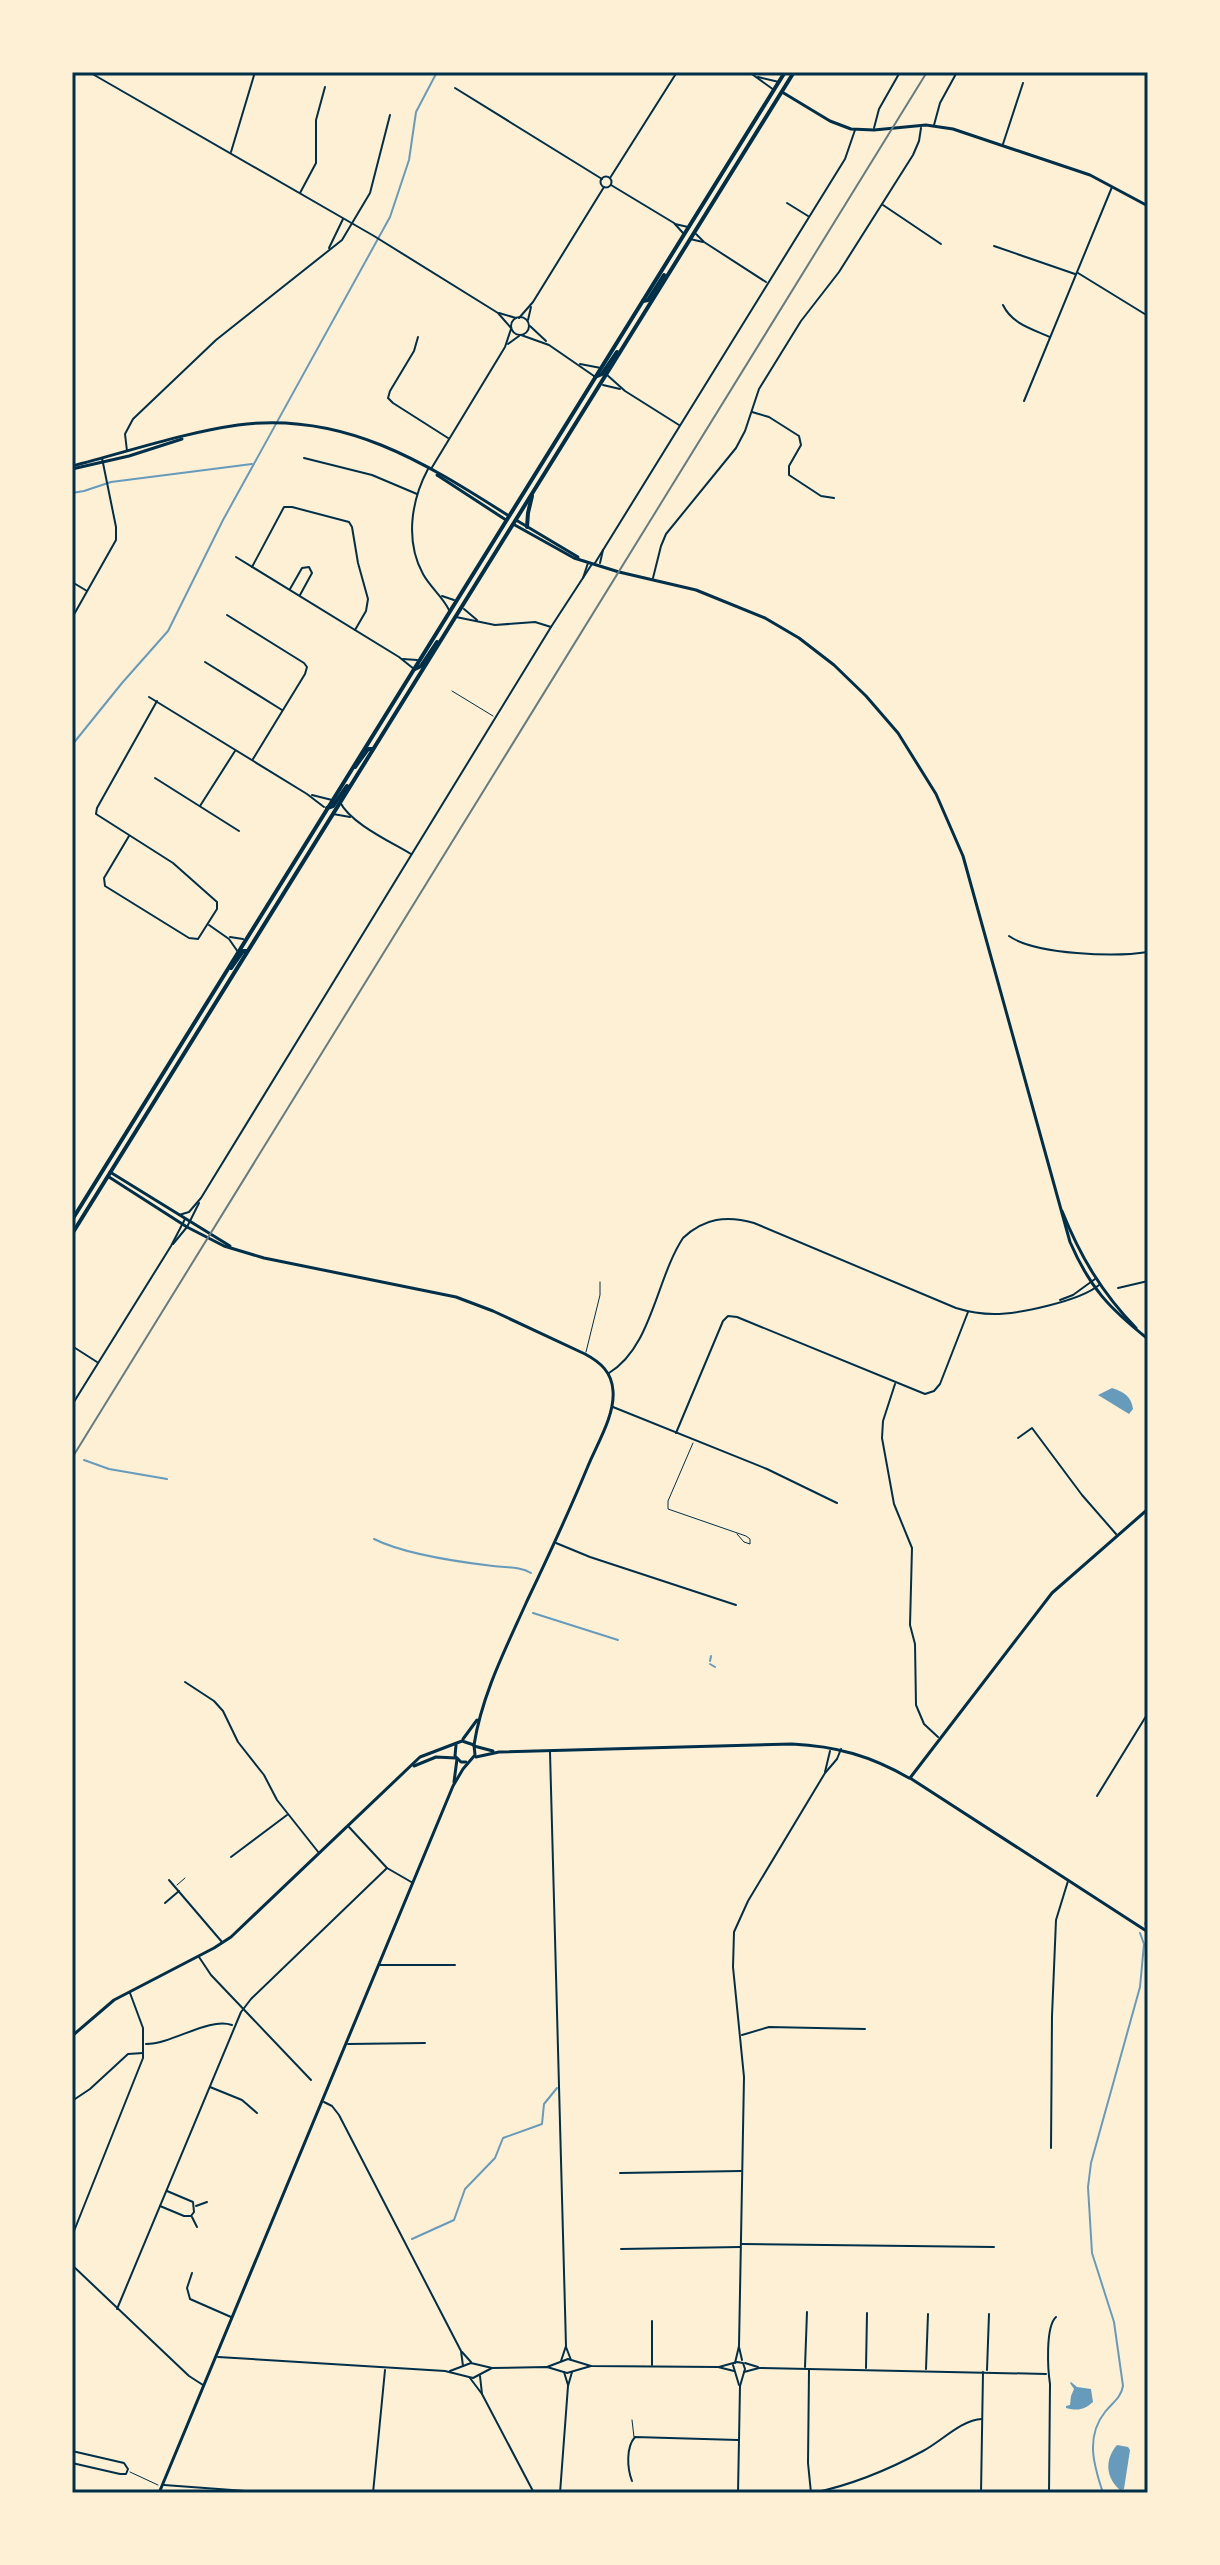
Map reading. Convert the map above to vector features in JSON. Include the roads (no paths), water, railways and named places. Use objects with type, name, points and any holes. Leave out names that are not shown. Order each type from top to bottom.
[{"type":"highway","points":[[72,1220],[77,1206],[102,1171],[785,72]]},
{"type":"highway","points":[[72,1234],[794,72]]},
{"type":"highway","points":[[774,90],[781,92]]},
{"type":"highway","points":[[643,301],[648,300],[676,261]]},
{"type":"highway","points":[[595,377],[602,374],[628,338]]},
{"type":"highway","points":[[527,527],[534,490]]},
{"type":"highway","points":[[508,518],[514,522]]},
{"type":"highway","points":[[414,669],[421,666],[448,628]]},
{"type":"highway","points":[[344,781],[368,749],[373,749]]},
{"type":"highway","points":[[327,809],[334,805],[359,771]]},
{"type":"highway","points":[[221,979],[243,951],[247,951]]},
{"type":"highway","points":[[102,1171],[109,1174]]},
{"type":"street","points":[[89,72],[374,236],[498,313],[528,323],[549,345]]},
{"type":"street","points":[[230,153],[255,72]]},
{"type":"street","points":[[611,185],[610,178],[677,72]]},
{"type":"street","points":[[749,72],[774,90]]},
{"type":"street","points":[[874,130],[879,109],[900,72]]},
{"type":"street","points":[[934,125],[940,103],[957,72]]},
{"type":"street","points":[[754,75],[779,82]]},
{"type":"street","points":[[1003,145],[1023,83]]},
{"type":"street","points":[[300,193],[316,163],[316,120],[325,87]]},
{"type":"street","points":[[455,88],[602,179],[610,178]]},
{"type":"street","points":[[781,92],[830,121],[855,129],[934,125],[1003,145],[1113,185],[1148,206]]},
{"type":"street","points":[[128,453],[125,434],[133,419],[216,340],[342,240],[370,193],[390,115]]},
{"type":"street","points":[[652,579],[663,540],[736,448],[759,389],[801,321],[839,272],[916,150],[921,125]]},
{"type":"street","points":[[72,1405],[495,717],[849,152],[855,129]]},
{"type":"street","points":[[602,179],[604,187]]},
{"type":"street","points":[[450,611],[423,573],[414,549],[412,525],[418,494],[429,469],[505,347],[512,322],[533,302],[604,187],[611,185],[674,223],[689,227]]},
{"type":"street","points":[[1024,401],[1113,185]]},
{"type":"street","points":[[787,203],[809,216]]},
{"type":"street","points":[[882,204],[941,244]]},
{"type":"street","points":[[329,249],[343,219]]},
{"type":"street","points":[[674,223],[684,234]]},
{"type":"street","points":[[694,232],[704,242],[767,283]]},
{"type":"street","points":[[690,239],[704,242]]},
{"type":"street","points":[[994,246],[1076,274],[1148,316]]},
{"type":"street","points":[[505,347],[527,330],[533,302]]},
{"type":"street","points":[[1003,305],[1019,323],[1051,337]]},
{"type":"street","points":[[498,313],[511,329],[549,345],[595,377]]},
{"type":"street","points":[[418,337],[414,351],[388,398],[449,438]]},
{"type":"street","points":[[579,363],[601,368]]},
{"type":"street","points":[[606,373],[625,391],[680,426]]},
{"type":"street","points":[[599,384],[625,391]]},
{"type":"street","points":[[751,411],[769,417],[799,436],[801,445],[789,466],[790,477],[821,496],[834,498]]},
{"type":"street","points":[[72,467],[197,434],[257,423],[299,423],[357,435],[396,451],[508,518]]},
{"type":"street","points":[[304,458],[372,475],[418,494]]},
{"type":"street","points":[[72,618],[117,536],[102,460]]},
{"type":"street","points":[[252,567],[284,507],[349,522],[368,599],[366,611],[355,630]]},
{"type":"street","points":[[514,522],[592,564]]},
{"type":"street","points":[[514,522],[558,551],[592,564],[715,596],[790,632],[827,659],[892,726],[912,753],[946,813],[967,869],[1059,1204],[1097,1287],[1148,1339]]},
{"type":"street","points":[[236,557],[414,669]]},
{"type":"street","points":[[289,590],[302,568],[311,568],[312,575],[300,596]]},
{"type":"street","points":[[72,582],[88,591]]},
{"type":"street","points":[[435,590],[445,598],[456,601]]},
{"type":"street","points":[[461,607],[482,623]]},
{"type":"street","points":[[227,615],[306,665],[306,672],[252,760]]},
{"type":"street","points":[[455,617],[507,626],[535,622],[551,627]]},
{"type":"street","points":[[399,657],[419,660]]},
{"type":"street","points":[[205,662],[283,710]]},
{"type":"street","points":[[149,697],[327,809]]},
{"type":"street","points":[[129,836],[104,878],[105,886],[192,939],[198,939],[218,907],[217,902],[177,867],[129,836],[99,817],[96,812],[157,701]]},
{"type":"street","points":[[200,807],[236,750]]},
{"type":"street","points":[[155,778],[239,831]]},
{"type":"street","points":[[307,794],[332,800]]},
{"type":"street","points":[[340,802],[355,819],[412,855]]},
{"type":"street","points":[[332,814],[355,819]]},
{"type":"street","points":[[208,925],[225,935],[246,939]]},
{"type":"street","points":[[225,935],[238,952]]},
{"type":"street","points":[[1009,936],[1035,945],[1088,954],[1118,956],[1148,952]]},
{"type":"street","points":[[109,1174],[179,1215],[186,1223]]},
{"type":"street","points":[[109,1174],[219,1244],[456,1297],[493,1311],[598,1362],[608,1373],[613,1389],[612,1407],[555,1543],[499,1662],[479,1716],[475,1752],[453,1786],[159,2493]]},
{"type":"street","points":[[179,1215],[189,1212],[201,1198]]},
{"type":"street","points":[[608,1373],[632,1353],[679,1245],[697,1227],[723,1218],[743,1220],[968,1311],[1000,1314],[1052,1304],[1097,1287]]},
{"type":"street","points":[[1052,1304],[1073,1295],[1093,1280]]},
{"type":"street","points":[[1118,1288],[1148,1281]]},
{"type":"street","points":[[676,1433],[723,1321],[728,1316],[925,1394],[937,1388],[968,1311]]},
{"type":"street","points":[[72,1346],[98,1362]]},
{"type":"street","points":[[896,1382],[883,1421],[882,1438],[894,1504],[912,1548],[910,1625],[915,1644],[916,1705],[924,1724],[939,1738]]},
{"type":"street","points":[[612,1407],[767,1469],[837,1503]]},
{"type":"street","points":[[1018,1438],[1032,1428],[1082,1495],[1117,1535]]},
{"type":"street","points":[[910,1778],[1052,1593],[1148,1509]]},
{"type":"street","points":[[555,1543],[736,1605]]},
{"type":"street","points":[[185,1682],[219,1705],[238,1742],[267,1780],[275,1797],[320,1853]]},
{"type":"street","points":[[1097,1796],[1148,1713]]},
{"type":"street","points":[[453,1786],[454,1750],[479,1716]]},
{"type":"street","points":[[72,2036],[105,2006],[223,1943],[427,1753],[467,1741],[499,1752]]},
{"type":"street","points":[[411,1768],[432,1758],[456,1758],[463,1762],[499,1752],[770,1744],[841,1749],[879,1762],[910,1778],[1148,1932]]},
{"type":"street","points":[[825,1773],[830,1747]]},
{"type":"street","points":[[740,2386],[734,2372],[739,2346],[744,2077],[733,1967],[734,1932],[740,1915],[841,1749]]},
{"type":"street","points":[[550,1750],[566,2346],[561,2361],[568,2386]]},
{"type":"street","points":[[231,1857],[288,1814]]},
{"type":"street","points":[[348,1826],[387,1868],[413,1883]]},
{"type":"street","points":[[117,2309],[243,2008],[387,1868]]},
{"type":"street","points":[[169,1880],[223,1943]]},
{"type":"street","points":[[1051,2148],[1056,1920],[1068,1880]]},
{"type":"street","points":[[165,1903],[179,1891]]},
{"type":"street","points":[[199,1956],[211,1975],[311,2080]]},
{"type":"street","points":[[379,1965],[455,1965]]},
{"type":"street","points":[[72,2236],[141,2067],[145,2044],[139,2014],[129,1992]]},
{"type":"street","points":[[145,2044],[156,2044],[218,2023],[234,2026]]},
{"type":"street","points":[[741,2035],[769,2027],[865,2029]]},
{"type":"street","points":[[347,2043],[425,2043]]},
{"type":"street","points":[[72,2101],[95,2085],[128,2054],[144,2053]]},
{"type":"street","points":[[209,2086],[242,2100],[257,2113]]},
{"type":"street","points":[[323,2102],[332,2106],[339,2115],[461,2351],[463,2366],[482,2394],[534,2493]]},
{"type":"street","points":[[620,2173],[743,2171]]},
{"type":"street","points":[[166,2191],[191,2201],[195,2206]]},
{"type":"street","points":[[191,2216],[195,2206],[207,2202]]},
{"type":"street","points":[[160,2206],[183,2216],[191,2216]]},
{"type":"street","points":[[191,2216],[197,2227]]},
{"type":"street","points":[[621,2249],[994,2247]]},
{"type":"street","points":[[72,2265],[189,2376],[203,2385]]},
{"type":"street","points":[[192,2273],[187,2288],[190,2299],[232,2318]]},
{"type":"street","points":[[807,2312],[808,2463],[812,2493],[894,2465],[929,2448],[969,2421],[982,2419]]},
{"type":"street","points":[[866,2370],[867,2313]]},
{"type":"street","points":[[926,2370],[928,2314]]},
{"type":"street","points":[[981,2493],[989,2314]]},
{"type":"street","points":[[1049,2493],[1050,2382],[1046,2374],[1050,2325],[1056,2317]]},
{"type":"street","points":[[652,2321],[652,2367]]},
{"type":"street","points":[[560,2493],[568,2386],[575,2367],[566,2346]]},
{"type":"street","points":[[738,2493],[740,2386],[743,2372],[739,2346]]},
{"type":"street","points":[[461,2351],[475,2364],[482,2394]]},
{"type":"street","points":[[216,2356],[445,2371],[469,2377],[492,2368]]},
{"type":"street","points":[[547,2367],[566,2359],[591,2366],[718,2367],[743,2363],[759,2368]]},
{"type":"street","points":[[445,2371],[475,2364],[492,2368],[547,2367],[563,2371],[591,2366]]},
{"type":"street","points":[[718,2367],[739,2374],[759,2368],[1046,2374]]},
{"type":"street","points":[[373,2493],[385,2369]]},
{"type":"street","points":[[632,2481],[628,2467],[634,2437],[739,2440]]},
{"type":"street","points":[[72,2451],[124,2463],[128,2465],[128,2471],[120,2474],[72,2463]]},
{"type":"street","points":[[162,2486],[275,2493]]},
{"type":"street","points":[[206,2487],[206,2493]]},
{"type":"lane","points":[[452,691],[495,717]]},
{"type":"lane","points":[[585,1354],[600,1295],[600,1282]]},
{"type":"lane","points":[[694,1441],[668,1501],[668,1509],[737,1534]]},
{"type":"lane","points":[[175,1887],[185,1878]]},
{"type":"lane","points":[[632,2420],[634,2437]]},
{"type":"lane","points":[[128,2471],[162,2486]]},
{"type":"water","points":[[1112,1388],[1129,1398],[1133,1409],[1129,1414],[1098,1395]]},
{"type":"water","points":[[1071,2382],[1077,2387],[1091,2389],[1093,2402],[1081,2409],[1066,2408],[1070,2405],[1074,2389]]},
{"type":"water","points":[[1117,2445],[1130,2450],[1124,2489],[1120,2490],[1108,2469]]},
{"type":"waterway","points":[[72,745],[168,631],[223,520],[390,217],[409,160],[416,112],[437,72]]},
{"type":"waterway","points":[[72,493],[111,482],[252,464]]},
{"type":"waterway","points":[[84,1460],[109,1469],[167,1479]]},
{"type":"waterway","points":[[374,1539],[432,1557],[518,1568],[531,1573]]},
{"type":"waterway","points":[[533,1613],[618,1640]]},
{"type":"waterway","points":[[710,1661],[711,1656]]},
{"type":"waterway","points":[[710,1664],[715,1667]]},
{"type":"waterway","points":[[1148,1875],[1148,1886]]},
{"type":"waterway","points":[[1145,1924],[1148,1900]]},
{"type":"waterway","points":[[1103,2493],[1094,2462],[1093,2441],[1099,2422],[1123,2386],[1114,2322],[1092,2253],[1088,2187],[1091,2163],[1140,1987],[1144,1944],[1140,1933]]},
{"type":"waterway","points":[[412,2239],[454,2220],[465,2189],[495,2158],[503,2138],[542,2124],[544,2104],[557,2088]]},
{"type":"railway","points":[[72,1458],[927,72]]}]
